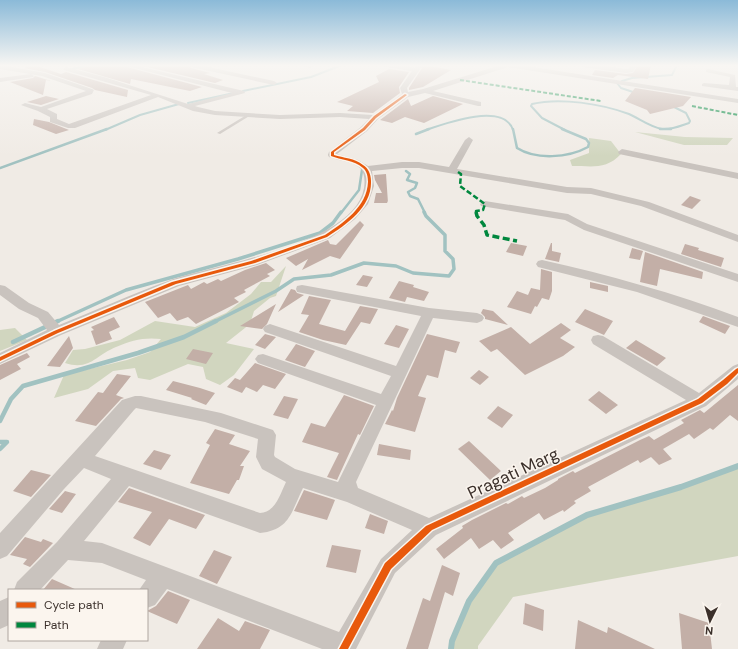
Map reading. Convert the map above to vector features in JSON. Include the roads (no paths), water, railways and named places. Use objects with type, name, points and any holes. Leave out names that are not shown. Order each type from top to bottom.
[{"type":"street","points":[[41,109],[78,95]]},
{"type":"street","points":[[25,105],[41,109],[54,116],[53,120],[68,126],[72,126],[157,95]]},
{"type":"street","points":[[159,95],[187,106],[216,113],[299,118],[340,115],[375,117]]},
{"type":"street","points":[[187,106],[231,95]]},
{"type":"street","points":[[0,359],[56,332],[174,283],[253,262],[326,236],[335,230],[364,204],[370,181],[366,169],[357,162],[332,155],[333,152],[364,129],[375,117],[406,95]]},
{"type":"street","points":[[445,95],[478,104]]},
{"type":"street","points":[[701,95],[738,101]]},
{"type":"street","points":[[451,170],[469,140]]},
{"type":"street","points":[[622,152],[738,176]]},
{"type":"street","points":[[366,169],[411,164],[572,191],[592,191],[645,204],[738,238]]},
{"type":"street","points":[[484,204],[568,217],[577,225],[603,232],[738,278]]},
{"type":"street","points":[[542,264],[593,275],[646,289],[738,322]]},
{"type":"street","points":[[0,289],[24,306],[43,315],[56,332]]},
{"type":"street","points":[[302,289],[429,312],[476,318]]},
{"type":"street","points":[[350,494],[347,482],[429,312]]},
{"type":"street","points":[[270,330],[400,373]]},
{"type":"street","points":[[598,340],[700,401]]},
{"type":"street","points":[[263,359],[386,402]]},
{"type":"street","name":"Pragati Marg","points":[[344,648],[388,566],[429,528],[700,401],[738,370]]},
{"type":"street","points":[[0,549],[57,483],[81,459],[128,405],[135,402],[233,422],[267,435],[267,445],[264,456],[268,463],[298,478],[350,494],[429,528]]},
{"type":"street","points":[[81,459],[260,524],[270,522],[279,516],[298,478]]},
{"type":"street","points":[[26,589],[64,549],[125,476]]},
{"type":"street","points":[[64,549],[102,552],[344,648]]},
{"type":"street","points":[[148,596],[162,576]]},
{"type":"street","points":[[0,618],[8,609]]},
{"type":"street","points":[[109,649],[115,641]]},
{"type":"lane","points":[[219,133],[250,115]]},
{"type":"waterway","points":[[188,103],[223,95]]},
{"type":"waterway","points":[[565,130],[542,118],[531,106],[532,104],[568,101],[606,107],[629,114],[649,125],[662,129]]},
{"type":"waterway","points":[[105,130],[140,115],[179,104]]},
{"type":"waterway","points":[[666,129],[689,123],[690,121],[686,113],[672,106]]},
{"type":"waterway","points":[[429,129],[460,120],[487,116],[498,117],[507,122],[513,130]]},
{"type":"waterway","points":[[0,168],[107,129]]},
{"type":"waterway","points":[[416,134],[429,129]]},
{"type":"waterway","points":[[513,129],[517,148],[533,154],[543,156],[562,155],[580,151],[588,147],[589,143],[586,139],[562,129]]},
{"type":"waterway","points":[[666,129],[671,129]]},
{"type":"waterway","points":[[341,213],[359,190],[362,170]]},
{"type":"waterway","points":[[406,171],[410,174],[407,180],[417,183],[415,188],[408,192],[410,196],[418,199],[425,213]]},
{"type":"waterway","points":[[56,322],[126,290],[238,259],[320,233],[333,223],[341,212]]},
{"type":"waterway","points":[[0,421],[11,399],[23,386],[138,353],[184,337],[276,291],[294,279],[331,275],[364,263],[396,266],[413,273],[449,276],[454,269],[453,259],[445,251],[445,235],[426,216],[424,212]]},
{"type":"waterway","points":[[13,342],[58,321]]},
{"type":"waterway","points":[[0,442],[7,442],[0,449]]},
{"type":"waterway","points":[[451,649],[452,641],[469,601],[496,563],[587,515],[681,487],[738,466]]}]
